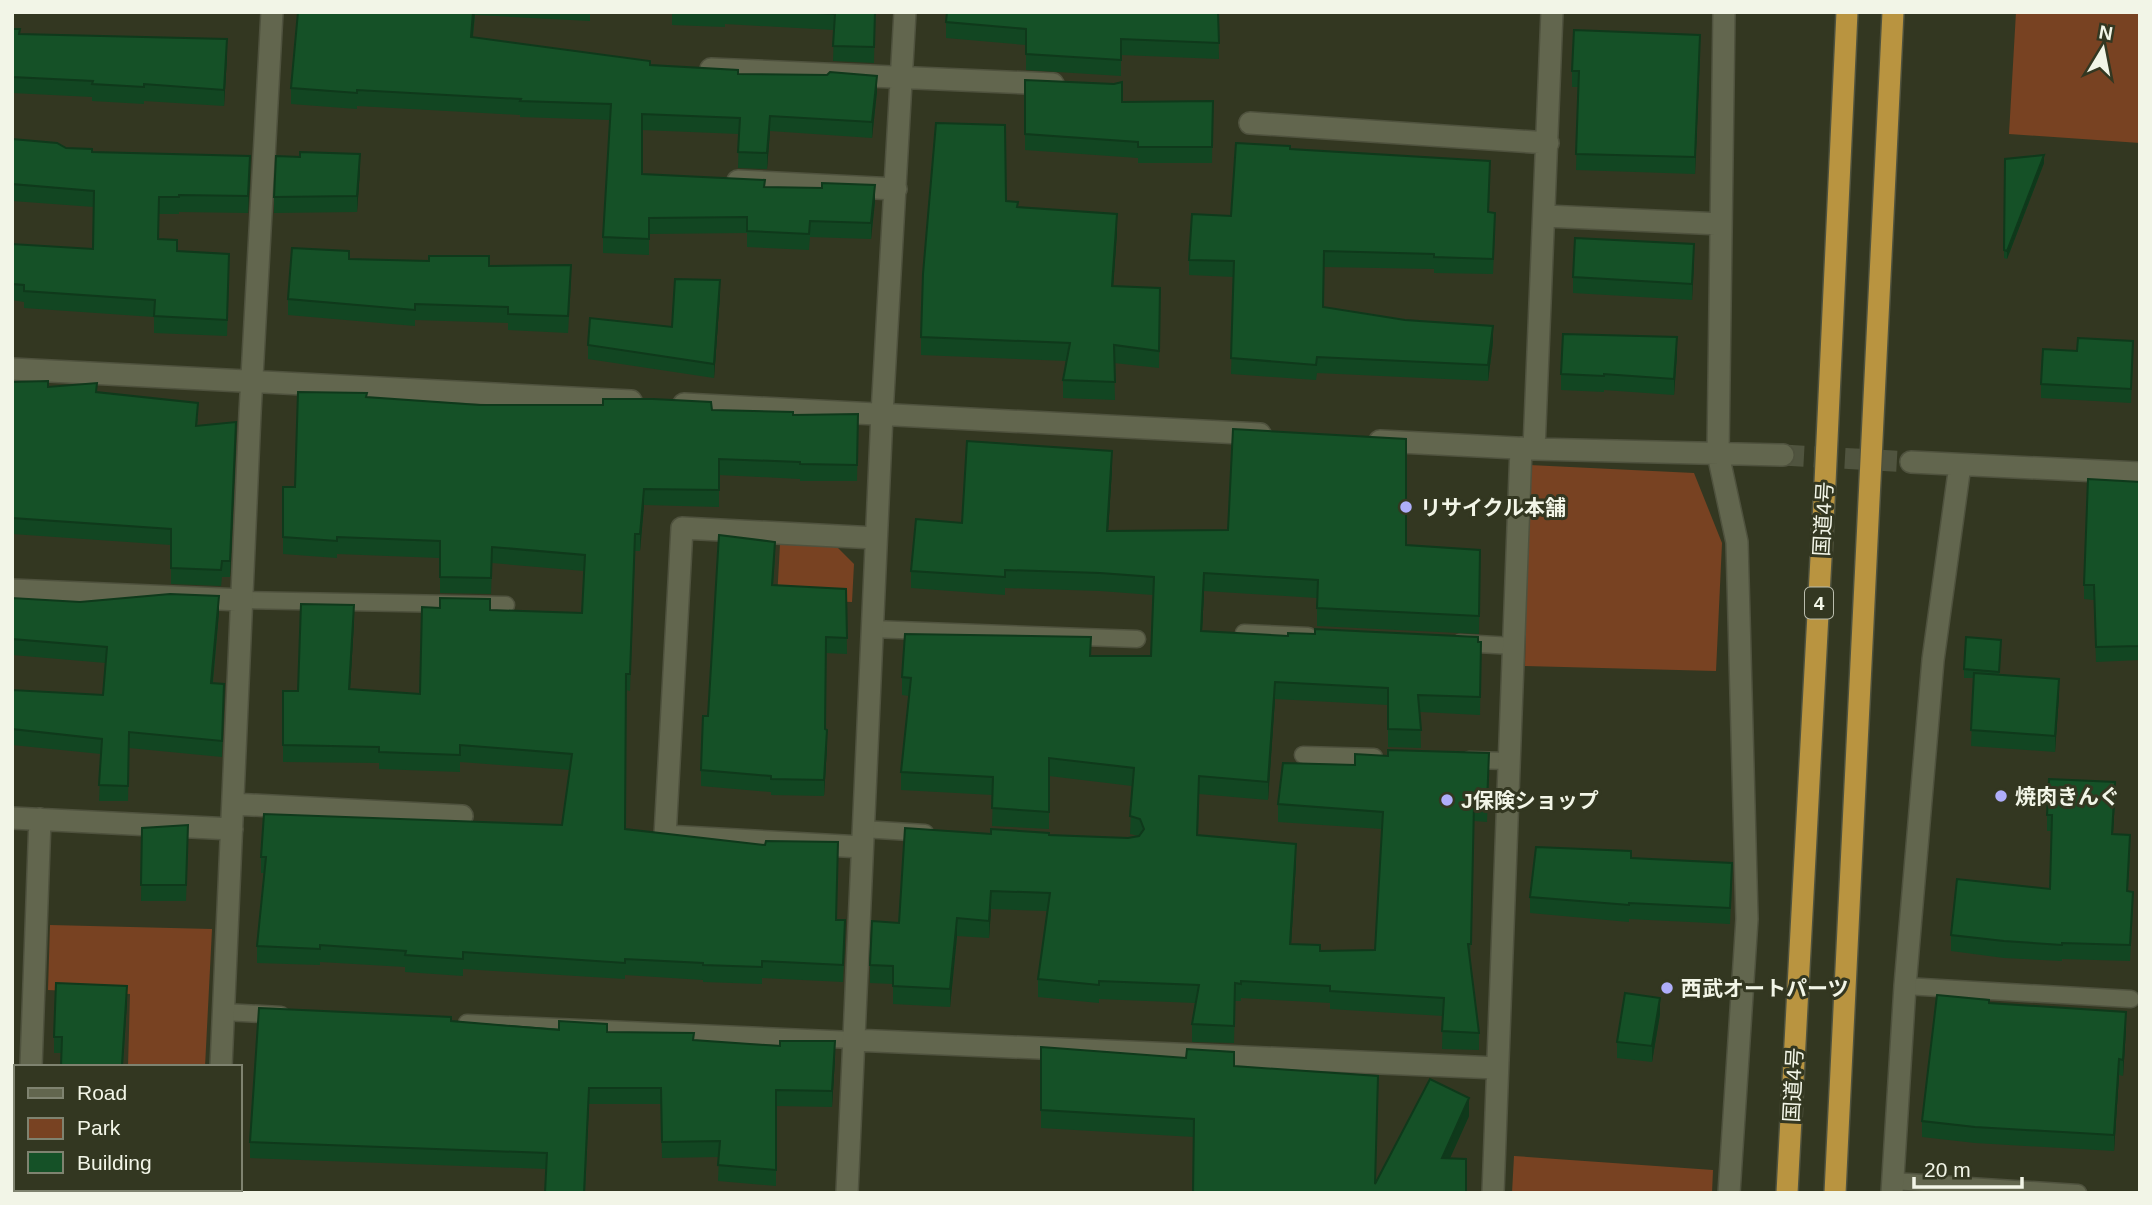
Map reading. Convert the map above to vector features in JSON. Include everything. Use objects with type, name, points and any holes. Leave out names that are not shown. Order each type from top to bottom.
[{"type":"highway","name":"国道4号","points":[[1787,1193],[1824,511],[1847,12]]},
{"type":"highway","name":"4","points":[[1835,1193],[1893,12]]},
{"type":"street","points":[[221,1065],[252,382],[272,12]]},
{"type":"street","points":[[847,1193],[882,414],[905,12]]},
{"type":"street","points":[[1493,1193],[1513,646],[1545,216],[1552,12]]},
{"type":"street","points":[[1724,12],[1717,454],[1737,542],[1746,919],[1729,1193]]},
{"type":"street","points":[[705,69],[1075,85]]},
{"type":"street","points":[[1250,123],[1548,143]]},
{"type":"street","points":[[238,159],[264,160]]},
{"type":"street","points":[[720,180],[896,189]]},
{"type":"street","points":[[1545,216],[1721,224]]},
{"type":"street","points":[[12,369],[1274,435]]},
{"type":"street","points":[[1356,439],[1527,449],[1783,455]]},
{"type":"street","points":[[1911,462],[2140,473]]},
{"type":"street","points":[[1893,1187],[1905,986],[1933,660],[1960,465]]},
{"type":"street","points":[[863,838],[665,836],[682,528],[876,538]]},
{"type":"street","points":[[12,590],[242,600]]},
{"type":"street","points":[[233,804],[462,816]]},
{"type":"street","points":[[12,818],[232,830]]},
{"type":"street","points":[[31,1065],[40,819]]},
{"type":"street","points":[[853,1040],[1497,1068]]},
{"type":"lane","points":[[242,600],[506,606]]},
{"type":"lane","points":[[872,629],[1137,639]]},
{"type":"lane","points":[[1244,633],[1325,637]]},
{"type":"lane","points":[[1446,642],[1513,646]]},
{"type":"lane","points":[[1303,755],[1385,757]]},
{"type":"lane","points":[[1454,759],[1509,761]]},
{"type":"lane","points":[[863,838],[944,834]]},
{"type":"lane","points":[[1905,986],[2132,999]]},
{"type":"lane","points":[[224,1012],[292,1015]]},
{"type":"lane","points":[[457,1023],[853,1040]]},
{"type":"lane","points":[[1893,1187],[2078,1193]]},
{"type":"green space","points":[[2016,12],[2140,12],[2140,143],[2009,134]]},
{"type":"green space","points":[[1529,465],[1694,473],[1722,543],[1716,671],[1525,666]]},
{"type":"green space","points":[[780,544],[837,547],[854,564],[852,602],[777,599]]},
{"type":"green space","points":[[50,925],[212,929],[205,1065],[128,1065],[130,994],[48,990]]},
{"type":"green space","points":[[1514,1156],[1713,1170],[1712,1193],[1512,1193]]},
{"type":"building","points":[[298,12],[473,12],[471,37],[650,61],[650,65],[738,70],[738,74],[827,75],[830,72],[877,76],[872,122],[770,116],[767,153],[738,152],[740,118],[642,114],[642,174],[765,180],[764,187],[822,188],[822,183],[875,185],[871,223],[810,221],[809,234],[747,231],[747,217],[649,218],[649,239],[603,237],[611,104],[291,88]]},
{"type":"building","points":[[799,12],[875,12],[874,47],[833,46],[835,14]]},
{"type":"building","points":[[947,12],[1218,12],[1219,43],[1121,39],[1121,60],[1026,54],[1026,29],[946,22]]},
{"type":"building","points":[[12,29],[20,29],[19,34],[227,39],[224,90],[12,77]]},
{"type":"building","points":[[1574,30],[1700,35],[1695,157],[1576,154],[1579,71],[1572,71]]},
{"type":"building","points":[[1025,80],[1114,84],[1122,82],[1122,102],[1213,101],[1212,147],[1138,147],[1138,142],[1025,134]]},
{"type":"building","points":[[936,123],[1005,125],[1006,201],[1018,202],[1017,207],[1117,214],[1112,286],[1160,288],[1159,351],[1114,345],[1115,382],[1063,380],[1070,343],[921,337],[923,274]]},
{"type":"building","points":[[12,139],[57,143],[66,148],[92,149],[92,152],[250,156],[248,196],[159,197],[158,239],[177,240],[177,251],[229,254],[227,320],[154,316],[155,300],[24,291],[24,285],[12,284],[12,244],[93,249],[94,191],[12,184]]},
{"type":"building","points":[[1236,143],[1290,146],[1290,149],[1490,161],[1488,212],[1495,213],[1493,259],[1434,257],[1434,254],[1324,251],[1323,307],[1405,320],[1493,326],[1488,365],[1317,357],[1316,365],[1231,358],[1234,261],[1189,260],[1192,214],[1231,216]]},
{"type":"building","points":[[300,152],[360,154],[357,196],[274,197],[276,156],[300,157]]},
{"type":"building","points":[[2044,155],[2007,251],[2004,250],[2005,159]]},
{"type":"building","points":[[1575,238],[1694,244],[1692,284],[1573,277]]},
{"type":"building","points":[[292,248],[349,251],[349,259],[429,261],[429,256],[489,256],[489,266],[571,265],[568,316],[508,314],[508,307],[415,304],[415,310],[288,299]]},
{"type":"building","points":[[675,279],[720,280],[714,364],[588,345],[590,318],[672,327]]},
{"type":"building","points":[[1563,334],[1677,337],[1674,379],[1561,374]]},
{"type":"building","points":[[2078,338],[2133,341],[2131,389],[2041,384],[2043,349],[2077,351]]},
{"type":"building","points":[[48,381],[48,387],[97,383],[96,392],[198,403],[196,426],[236,422],[230,561],[222,561],[221,570],[171,568],[171,529],[12,518],[12,382]]},
{"type":"building","points":[[298,392],[367,393],[366,397],[480,405],[603,405],[603,399],[653,399],[711,402],[712,410],[793,412],[793,415],[858,414],[857,465],[719,459],[719,490],[644,489],[640,534],[635,534],[630,674],[626,674],[625,829],[765,845],[766,841],[838,842],[836,920],[845,920],[843,965],[762,961],[762,967],[625,959],[625,963],[463,952],[463,959],[405,955],[406,951],[320,945],[320,949],[257,946],[266,857],[261,857],[264,814],[562,825],[572,754],[460,745],[460,755],[379,752],[379,747],[283,745],[283,691],[298,691],[301,604],[354,605],[349,689],[420,694],[422,607],[440,608],[440,598],[490,599],[490,610],[582,613],[585,555],[492,547],[491,578],[440,577],[440,541],[337,537],[337,541],[283,537],[283,487],[295,487]]},
{"type":"building","points":[[1233,429],[1406,439],[1406,545],[1480,550],[1479,616],[1317,608],[1318,580],[1204,573],[1201,631],[1288,636],[1288,633],[1315,634],[1315,629],[1478,637],[1478,642],[1481,642],[1480,697],[1418,695],[1421,730],[1388,729],[1388,688],[1275,682],[1268,782],[1199,776],[1197,835],[1296,844],[1290,944],[1320,945],[1320,951],[1375,950],[1383,812],[1278,804],[1283,763],[1355,765],[1355,754],[1388,756],[1388,750],[1489,753],[1487,804],[1474,803],[1471,944],[1468,944],[1479,1033],[1442,1031],[1444,998],[1330,991],[1330,986],[1241,981],[1241,984],[1235,983],[1234,1026],[1192,1024],[1199,985],[1099,981],[1099,985],[1038,979],[1050,893],[991,891],[989,921],[957,918],[950,989],[893,986],[893,966],[870,965],[872,921],[899,923],[905,828],[991,834],[991,829],[1049,835],[1128,838],[1139,836],[1144,829],[1140,819],[1130,816],[1134,768],[1049,758],[1049,812],[992,808],[993,777],[901,772],[911,678],[902,677],[905,634],[1091,637],[1090,656],[1151,656],[1154,577],[1005,570],[1005,577],[911,571],[916,519],[962,523],[967,441],[1112,451],[1107,531],[1228,530]]},
{"type":"building","points":[[2088,479],[2140,482],[2140,646],[2096,647],[2094,585],[2084,585]]},
{"type":"building","points":[[719,535],[775,542],[772,585],[846,589],[847,638],[826,637],[827,730],[824,780],[771,779],[771,776],[701,770],[703,716],[708,716]]},
{"type":"building","points":[[170,594],[219,596],[211,683],[224,684],[222,741],[129,732],[128,786],[99,785],[102,739],[12,729],[12,690],[103,695],[107,647],[12,639],[12,598],[80,602]]},
{"type":"building","points":[[1966,637],[2001,640],[1999,672],[1964,669]]},
{"type":"building","points":[[1974,673],[2059,679],[2055,736],[1971,730]]},
{"type":"building","points":[[2049,779],[2115,782],[2112,834],[2130,835],[2127,891],[2133,892],[2130,945],[2062,945],[1951,935],[1957,879],[2050,889],[2052,815],[2047,815]]},
{"type":"building","points":[[188,825],[186,885],[141,885],[142,828]]},
{"type":"building","points":[[1536,847],[1631,851],[1631,858],[1732,863],[1730,908],[1629,905],[1530,897]]},
{"type":"building","points":[[56,983],[127,986],[122,1065],[61,1065],[62,1037],[54,1037]]},
{"type":"building","points":[[1625,993],[1660,998],[1652,1046],[1617,1042]]},
{"type":"building","points":[[1937,995],[1989,1000],[1989,1003],[2126,1012],[2123,1060],[2119,1059],[2114,1135],[1975,1127],[1922,1121]]},
{"type":"building","points":[[259,1008],[451,1017],[451,1021],[559,1030],[559,1021],[607,1024],[607,1032],[694,1033],[693,1040],[780,1046],[780,1041],[835,1041],[832,1091],[776,1090],[776,1170],[718,1165],[720,1141],[662,1142],[661,1088],[589,1088],[584,1193],[545,1193],[547,1153],[250,1142]]},
{"type":"building","points":[[1041,1047],[1186,1058],[1187,1049],[1234,1052],[1234,1066],[1378,1076],[1375,1184],[1430,1079],[1469,1098],[1442,1158],[1466,1159],[1466,1193],[1193,1193],[1194,1119],[1041,1110]]},
{"type":"building","points":[[52,1191],[195,1191],[195,1193]]},
{"type":"tunnel","points":[[1783,455],[1911,462]]},
{"type":"place","name":"リサイクル本舗","points":[[1406,507]]},
{"type":"place","name":"焼肉きんぐ","points":[[2001,796]]},
{"type":"place","name":"J保険ショップ","points":[[1447,800]]},
{"type":"place","name":"西武オートパーツ","points":[[1667,988]]}]
